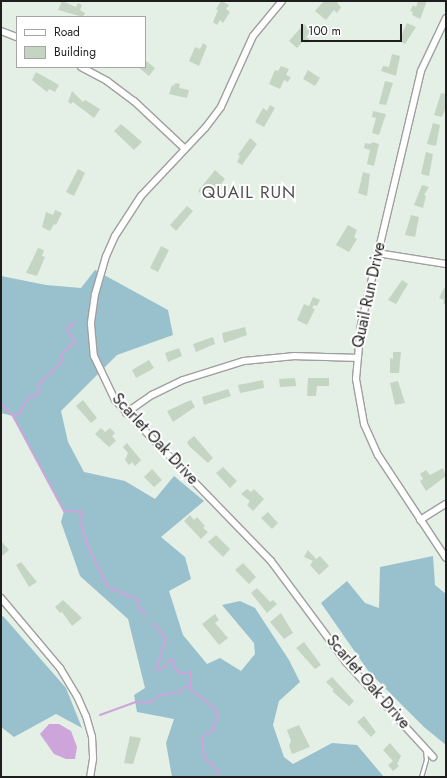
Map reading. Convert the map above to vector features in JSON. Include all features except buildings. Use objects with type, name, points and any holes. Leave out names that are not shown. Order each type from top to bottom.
[{"type":"street","name":"Scarlet Oak Drive","points":[[282,1],[253,36],[221,107],[205,128],[184,148],[128,213],[106,256],[95,294],[91,324],[94,356],[105,383],[126,413],[271,561],[346,662],[434,757]]},
{"type":"street","name":"Quail Run Drive","points":[[446,18],[421,71],[361,324],[357,358],[358,396],[370,439],[420,520],[446,558]]},
{"type":"street","points":[[1,31],[16,37]]},
{"type":"street","points":[[83,68],[107,81],[134,101],[184,148]]},
{"type":"street","points":[[378,253],[446,264]]},
{"type":"street","points":[[126,413],[152,395],[183,380],[237,363],[295,356],[357,358]]},
{"type":"street","points":[[420,520],[446,504]]},
{"type":"street","points":[[1,598],[3,605],[60,668],[86,716],[92,744],[93,759],[90,777]]},
{"type":"lane","points":[[421,777],[426,760],[425,748]]},
{"type":"shaded area","points":[[95,270],[168,310],[173,335],[117,355],[61,411],[68,442],[84,472],[125,481],[155,499],[174,476],[204,501],[161,537],[185,557],[191,579],[169,591],[183,635],[207,664],[220,658],[241,671],[255,654],[254,643],[222,605],[240,601],[255,608],[289,660],[300,682],[279,701],[273,725],[284,757],[293,764],[332,743],[357,745],[384,777],[172,777],[166,743],[174,719],[137,712],[134,695],[145,688],[128,619],[80,576],[61,522],[64,511],[13,416],[1,413],[1,276],[46,285],[81,288]]},
{"type":"shaded area","points":[[433,556],[435,585],[446,594],[446,745],[424,727],[369,672],[321,603],[347,581],[365,603],[379,608],[380,567]]},
{"type":"shaded area","points":[[3,616],[66,688],[82,728],[56,714],[14,737],[1,727],[1,618]]},
{"type":"shaded area","points":[[49,724],[59,724],[71,731],[77,747],[75,759],[66,759],[54,754],[40,734]]},
{"type":"waterway","points":[[13,416],[19,415],[28,398],[39,394],[39,384],[63,361],[60,355],[75,342],[67,328],[75,322]]},
{"type":"waterway","points":[[1,404],[13,416],[64,511],[82,512],[81,524],[90,551],[108,587],[138,600],[138,607],[146,615]]},
{"type":"waterway","points":[[154,624],[166,639],[156,669],[164,668],[170,659],[175,662],[174,667],[181,674],[191,672],[191,690],[218,711],[214,729],[202,738],[204,757],[218,771],[219,777]]},
{"type":"waterway","points":[[100,715],[136,702],[149,703],[161,695],[176,693],[191,684]]},
{"type":"district","name":"QUAIL RUN","points":[[249,193]]}]
